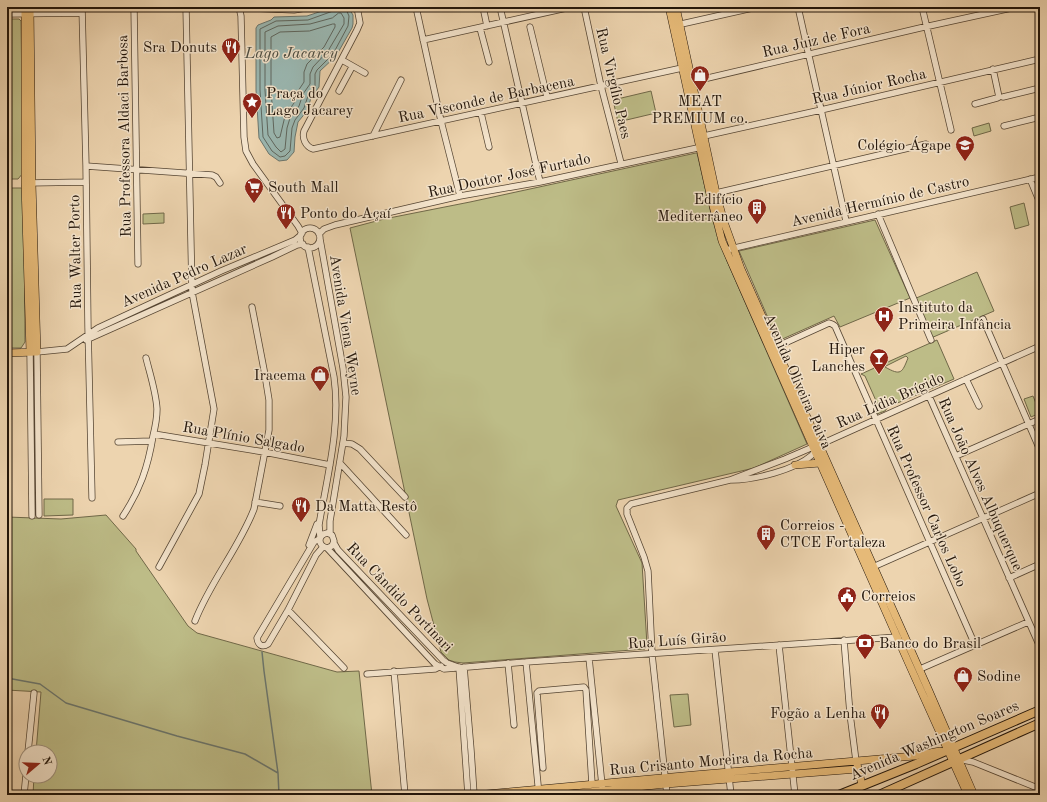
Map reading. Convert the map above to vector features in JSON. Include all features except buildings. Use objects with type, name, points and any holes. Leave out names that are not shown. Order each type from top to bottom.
[{"type":"highway","name":"Avenida Washington Soares","points":[[838,795],[951,749],[1040,710]]},
{"type":"highway","name":"Avenida Washington Soares","points":[[879,795],[1040,723]]},
{"type":"main road","name":"Avenida Oliveira Paiva","points":[[669,7],[676,25],[704,136],[703,147],[715,218],[816,447],[920,670],[951,749]]},
{"type":"main road","name":"Avenida Oliveira Paiva","points":[[676,7],[676,25],[682,68],[724,222],[729,249],[741,270],[776,347],[816,447],[820,463],[898,637],[951,749]]},
{"type":"main road","points":[[28,10],[29,183],[33,352]]},
{"type":"main road","name":"Avenida Pedro Lazar","points":[[7,353],[33,352]]},
{"type":"main road","points":[[795,464],[820,463]]},
{"type":"main road","points":[[951,749],[974,795]]},
{"type":"main road","name":"Rua Crisanto Moreira da Rocha","points":[[793,771],[856,761],[914,756],[951,749]]},
{"type":"main road","points":[[956,760],[968,795]]},
{"type":"main road","points":[[856,761],[862,785]]},
{"type":"main road","name":"Rua Crisanto Moreira da Rocha","points":[[559,795],[666,781],[728,775],[858,768]]},
{"type":"main road","name":"Rua Crisanto Moreira da Rocha","points":[[473,795],[539,792],[592,784],[603,790]]},
{"type":"street","name":"Rua Professora Aldaci Barbosa","points":[[134,7],[138,264]]},
{"type":"street","points":[[159,567],[199,494],[214,409],[192,292],[186,7]]},
{"type":"street","points":[[226,7],[256,9],[262,7],[294,10],[311,7]]},
{"type":"street","points":[[239,7],[245,147],[253,164],[298,226],[301,234],[300,239],[305,246],[316,246],[319,237],[316,230],[311,228],[306,229],[301,234]]},
{"type":"street","points":[[358,7],[360,23],[342,60],[365,73]]},
{"type":"street","points":[[416,7],[441,121],[460,196]]},
{"type":"street","points":[[483,7],[487,26]]},
{"type":"street","points":[[500,7],[540,182]]},
{"type":"street","points":[[423,40],[571,7]]},
{"type":"street","name":"Rua Virgílio Paes","points":[[584,7],[601,86],[621,164]]},
{"type":"street","points":[[676,25],[757,7]]},
{"type":"street","points":[[798,7],[807,54],[846,221]]},
{"type":"street","points":[[922,7],[951,130]]},
{"type":"street","name":"Rua Juiz de Fora","points":[[691,82],[926,26],[1016,7]]},
{"type":"street","points":[[7,14],[28,10],[82,10]]},
{"type":"street","name":"Rua Walter Porto","points":[[82,10],[92,498]]},
{"type":"street","points":[[530,27],[547,97]]},
{"type":"street","points":[[480,28],[489,62]]},
{"type":"street","name":"Rua Júnior Rocha","points":[[704,136],[1040,59]]},
{"type":"street","name":"Rua Visconde de Barbacena","points":[[342,60],[303,134],[306,145],[314,149],[682,68]]},
{"type":"street","points":[[339,91],[352,67]]},
{"type":"street","points":[[975,104],[997,98],[999,96],[993,69]]},
{"type":"street","points":[[373,136],[401,80]]},
{"type":"street","points":[[1003,97],[1040,88]]},
{"type":"street","points":[[481,112],[489,146]]},
{"type":"street","points":[[1004,126],[1040,117]]},
{"type":"street","points":[[716,193],[926,144]]},
{"type":"street","name":"Rua Doutor José Furtado","points":[[319,237],[327,228],[335,225],[460,196],[540,182],[703,147]]},
{"type":"street","points":[[86,166],[212,175],[216,177],[220,183]]},
{"type":"street","name":"Avenida Hermínio de Castro","points":[[729,249],[1040,177]]},
{"type":"street","points":[[1030,179],[1040,202]]},
{"type":"street","points":[[29,183],[86,182]]},
{"type":"street","points":[[1034,188],[1040,184]]},
{"type":"street","points":[[878,214],[931,340]]},
{"type":"street","name":"Avenida Pedro Lazar","points":[[33,352],[64,350],[152,306],[192,284],[295,240],[301,234]]},
{"type":"street","name":"Avenida Viena Weyne","points":[[319,237],[346,397],[344,440],[330,521],[330,534]]},
{"type":"street","name":"Avenida Pedro Lazar","points":[[152,306],[192,292],[297,245],[305,246]]},
{"type":"street","name":"Avenida Viena Weyne","points":[[305,246],[334,377],[336,397],[334,435],[320,518],[320,538]]},
{"type":"street","points":[[238,264],[241,270]]},
{"type":"street","points":[[195,621],[201,607],[250,519],[255,502],[269,430],[269,400],[252,307]]},
{"type":"street","points":[[983,319],[1040,450]]},
{"type":"street","name":"Rua Professor Carlos Lobo","points":[[776,347],[829,323],[834,324],[975,645]]},
{"type":"street","name":"Rua Lídia Brígido","points":[[652,654],[648,571],[644,557],[626,514],[627,508],[631,504],[730,480],[785,460],[1040,346]]},
{"type":"street","points":[[33,352],[38,416],[39,515]]},
{"type":"street","points":[[32,516],[31,416],[33,352]]},
{"type":"street","points":[[123,516],[131,504],[144,476],[154,434],[157,409],[146,358]]},
{"type":"street","points":[[966,379],[979,406]]},
{"type":"street","name":"Rua João Alves Albuquerque","points":[[929,396],[1040,647]]},
{"type":"street","points":[[31,416],[38,416]]},
{"type":"street","points":[[335,420],[340,422],[346,419]]},
{"type":"street","points":[[956,456],[1040,419]]},
{"type":"street","name":"Rua Plínio Salgado","points":[[154,434],[208,442],[330,465]]},
{"type":"street","points":[[334,435],[340,434],[344,440],[360,449],[405,497]]},
{"type":"street","points":[[118,442],[152,441]]},
{"type":"street","name":"Rua Lídia Brígido","points":[[730,480],[744,480],[787,469],[812,455],[816,447]]},
{"type":"street","points":[[785,460],[783,465],[787,469]]},
{"type":"street","points":[[340,463],[406,535]]},
{"type":"street","points":[[31,474],[38,474]]},
{"type":"street","points":[[31,491],[39,491]]},
{"type":"street","points":[[873,567],[1040,493]]},
{"type":"street","points":[[255,502],[280,506]]},
{"type":"street","points":[[306,556],[306,550],[320,518]]},
{"type":"street","points":[[324,534],[330,534],[334,538],[334,543],[332,546],[325,547],[318,552],[288,610],[268,644],[261,646],[257,638],[314,542],[324,534]]},
{"type":"street","points":[[320,538],[320,543],[325,547]]},
{"type":"street","name":"Rua Cândido Portinari","points":[[334,543],[338,550],[446,662],[461,667]]},
{"type":"street","name":"Rua Cândido Portinari","points":[[325,547],[435,664],[440,668],[448,670],[461,667]]},
{"type":"street","points":[[312,562],[323,553],[331,554]]},
{"type":"street","points":[[1009,578],[1040,564]]},
{"type":"street","points":[[373,597],[378,592]]},
{"type":"street","points":[[288,610],[344,668]]},
{"type":"street","points":[[920,670],[1028,622]]},
{"type":"street","name":"Rua Luís Girão","points":[[461,667],[898,637]]},
{"type":"street","points":[[844,640],[850,714],[856,761]]},
{"type":"street","points":[[779,646],[795,795]]},
{"type":"street","points":[[715,650],[731,795]]},
{"type":"street","points":[[652,654],[667,795]]},
{"type":"street","points":[[589,658],[603,790]]},
{"type":"street","points":[[367,674],[435,669],[440,668],[446,662]]},
{"type":"street","points":[[526,662],[539,792]]},
{"type":"street","points":[[508,664],[514,725]]},
{"type":"street","points":[[461,667],[471,750],[473,795]]},
{"type":"street","points":[[394,671],[405,795]]},
{"type":"street","points":[[543,768],[537,693],[539,691],[584,688],[586,690],[592,784]]},
{"type":"street","points":[[29,744],[34,693]]},
{"type":"street","points":[[956,760],[973,762],[1040,789]]},
{"type":"street","points":[[24,795],[25,784]]},
{"type":"shaded area","points":[[7,19],[19,19],[21,21],[23,173],[18,179],[7,179]]},
{"type":"shaded area","points":[[651,91],[656,113],[618,122],[613,100]]},
{"type":"shaded area","points":[[989,123],[991,131],[974,136],[972,128]]},
{"type":"shaded area","points":[[697,153],[712,218],[727,261],[807,444],[754,468],[618,500],[616,506],[642,563],[647,645],[645,649],[463,663],[449,660],[441,652],[427,599],[350,228],[384,219]]},
{"type":"shaded area","points":[[7,188],[21,188],[24,190],[25,342],[21,348],[7,348]]},
{"type":"shaded area","points":[[1024,203],[1029,225],[1015,229],[1010,207]]},
{"type":"shaded area","points":[[164,213],[164,223],[143,224],[143,214]]},
{"type":"shaded area","points":[[875,220],[910,298],[840,327],[834,316],[778,341],[739,251]]},
{"type":"shaded area","points":[[977,272],[994,311],[931,338],[914,299]]},
{"type":"shaded area","points":[[937,340],[954,379],[888,407],[885,411],[877,414],[875,409],[877,403],[865,376],[861,374]],"holes":[[[906,356],[908,358],[900,372],[894,372],[885,367]]]},
{"type":"shaded area","points":[[1033,396],[1040,413],[1031,417],[1024,399]]},
{"type":"shaded area","points":[[44,499],[73,499],[73,515],[44,516]]},
{"type":"shaded area","points":[[106,515],[136,549],[188,626],[197,633],[337,672],[359,671],[372,795],[33,795],[34,784],[58,784],[58,744],[37,744],[41,692],[7,690],[7,517],[61,519]]},
{"type":"shaded area","points":[[688,694],[691,725],[674,727],[670,695]]},
{"type":"water","name":"Lago Jacarey","points":[[334,7],[348,7],[353,15],[352,28],[336,56],[320,71],[319,87],[311,98],[307,111],[298,122],[294,152],[287,160],[279,161],[269,154],[259,138],[256,90],[256,28],[258,25],[271,20],[274,17],[307,16]]},
{"type":"waterway","points":[[262,652],[278,773]]},
{"type":"waterway","points":[[7,678],[40,684],[66,703],[177,736],[245,754],[278,773],[279,795]]},
{"type":"place","name":"Sra Donuts","points":[[231,64]]},
{"type":"place","name":"MEAT PREMIUM co.","points":[[700,92]]},
{"type":"place","name":"Praça do Lago Jacarey","points":[[252,119]]},
{"type":"place","name":"Colégio Ágape","points":[[965,162]]},
{"type":"place","name":"South Mall","points":[[254,204]]},
{"type":"place","name":"Edifício Mediterrâneo","points":[[757,225]]},
{"type":"place","name":"Ponto do Açaí","points":[[286,230]]},
{"type":"place","name":"Instituto da Primeira Infância","points":[[884,333]]},
{"type":"place","name":"Hiper Lanches","points":[[879,375]]},
{"type":"place","name":"Iracema","points":[[320,392]]},
{"type":"place","name":"Da Matta Restô","points":[[301,523]]},
{"type":"place","name":"Correios - CTCE Fortaleza","points":[[766,551]]},
{"type":"place","name":"Correios","points":[[847,613]]},
{"type":"place","name":"Banco do Brasil","points":[[865,660]]},
{"type":"place","name":"Sodine","points":[[963,693]]},
{"type":"place","name":"Fogão a Lenha","points":[[880,730]]}]
